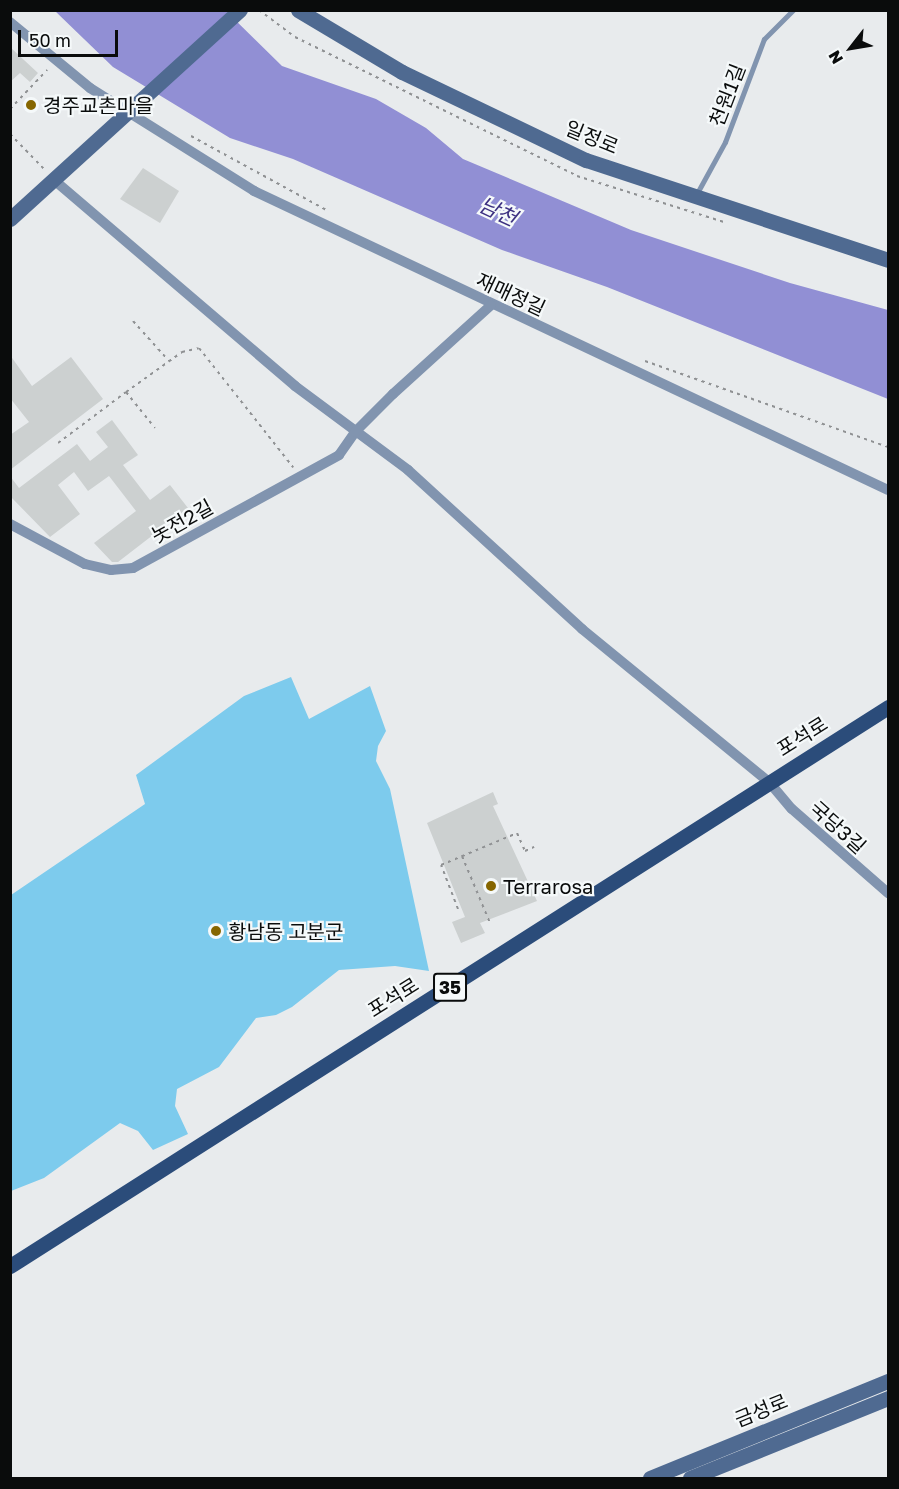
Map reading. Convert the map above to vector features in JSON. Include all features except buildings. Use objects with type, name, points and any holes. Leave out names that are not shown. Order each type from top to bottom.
[{"type":"main road","name":"포석로","points":[[10,1266],[888,707]]},
{"type":"street","points":[[10,219],[240,10]]},
{"type":"street","name":"일정로","points":[[298,10],[402,72],[586,160],[888,260]]},
{"type":"street","name":"재매정길","points":[[10,22],[56,60],[129,111],[254,191],[491,305],[888,490]]},
{"type":"street","name":"국당3길","points":[[54,180],[286,379],[408,470],[582,629],[769,782],[792,809],[888,893]]},
{"type":"street","name":"놋전2길","points":[[10,524],[85,564],[111,570],[133,568],[339,455],[355,432],[491,305]]},
{"type":"street","name":"금성로","points":[[650,1479],[888,1381]]},
{"type":"street","name":"금성로","points":[[690,1479],[888,1398]]},
{"type":"lane","name":"천원1길","points":[[696,195],[725,142],[764,39],[793,10]]},
{"type":"path","points":[[10,109],[56,60]]},
{"type":"path","points":[[186,133],[329,212]]},
{"type":"path","points":[[10,134],[54,180]]},
{"type":"path","points":[[134,321],[169,361]]},
{"type":"path","points":[[58,443],[190,347],[206,354],[300,477]]},
{"type":"path","points":[[642,360],[888,447]]},
{"type":"path","points":[[126,392],[155,428]]},
{"type":"path","points":[[458,909],[441,865],[517,833],[525,851],[534,847]]},
{"type":"path","points":[[462,856],[490,923]]},
{"type":"shaded area","name":"황남동 고분군","points":[[291,677],[309,719],[370,686],[386,731],[378,746],[376,761],[390,789],[429,971],[395,966],[339,970],[292,1007],[276,1015],[256,1018],[219,1067],[177,1089],[175,1106],[188,1134],[153,1150],[138,1131],[120,1123],[44,1178],[11,1191],[11,895],[145,804],[136,775],[244,696]]},
{"type":"water","name":"남천","points":[[55,11],[226,11],[282,66],[376,99],[426,128],[463,159],[631,230],[790,283],[888,310],[888,399],[607,287],[502,250],[293,159],[230,138],[113,67]]},
{"type":"place","name":"경주교촌마을","points":[[31,105]]},
{"type":"place","name":"Terrarosa","points":[[491,886]]},
{"type":"place","name":"황남동 고분군","points":[[216,931]]}]
